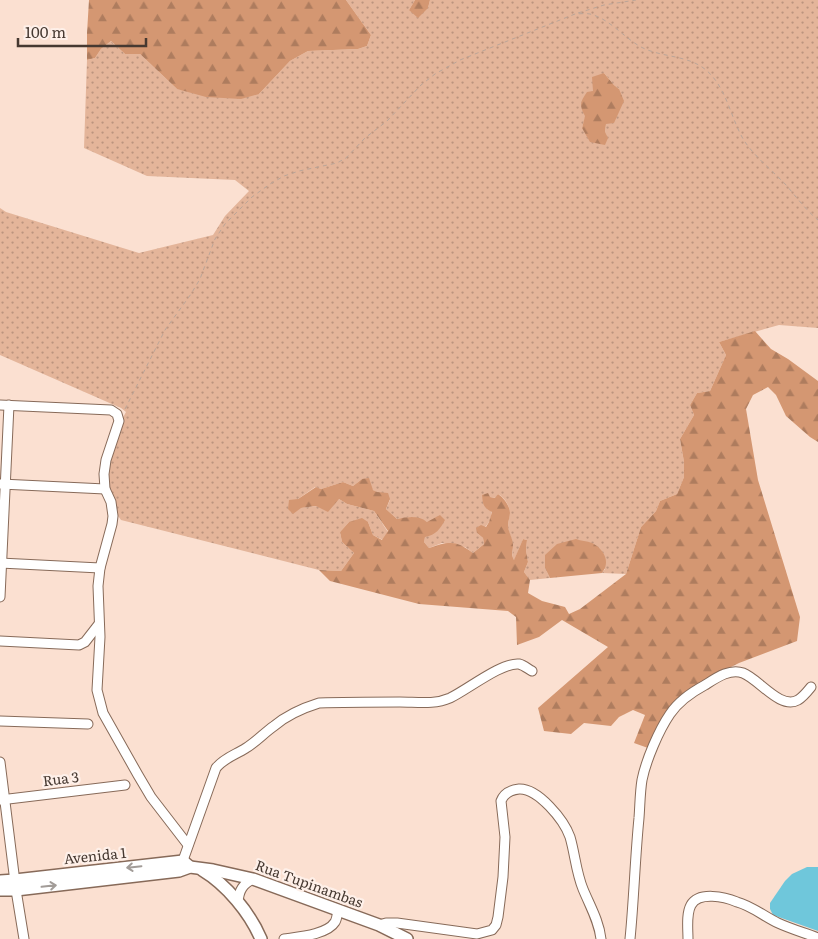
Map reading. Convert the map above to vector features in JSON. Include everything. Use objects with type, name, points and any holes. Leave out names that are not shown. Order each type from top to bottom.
[{"type":"street","points":[[0,597],[4,405],[111,410],[117,414],[119,421],[106,460],[104,474],[106,489],[111,502],[112,524],[100,568],[98,586],[100,644],[97,690],[103,713],[151,797],[188,845]]},
{"type":"street","points":[[2,484],[106,489]]},
{"type":"street","points":[[1,563],[100,568]]},
{"type":"street","points":[[0,641],[79,645],[85,642],[99,624]]},
{"type":"street","points":[[261,939],[251,918],[238,902],[213,878],[188,867],[188,845],[216,768],[221,762],[246,748],[275,724],[308,706],[320,703],[434,702],[450,698],[512,665],[519,664],[532,672]]},
{"type":"street","points":[[630,939],[642,781],[646,766],[670,712],[698,688],[720,675],[732,672],[741,672],[748,675],[779,699],[790,703],[796,701],[811,687]]},
{"type":"street","points":[[0,720],[88,724]]},
{"type":"street","points":[[0,762],[2,800],[24,939]]},
{"type":"street","name":"Rua 3","points":[[2,800],[125,785]]},
{"type":"street","points":[[379,925],[397,923],[477,934],[492,930],[496,925],[498,917],[503,877],[505,837],[501,801],[506,793],[512,790],[525,789],[543,801],[564,826],[569,836],[578,874],[600,927],[601,939]]},
{"type":"street","name":"Avenida 1","points":[[0,890],[16,885],[188,867]]},
{"type":"street","name":"Rua Tupinambas","points":[[188,867],[253,879],[379,925],[407,939]]},
{"type":"street","points":[[238,902],[242,887],[246,882],[253,879]]},
{"type":"street","name":"Avenida 1","points":[[0,880],[16,885]]},
{"type":"street","points":[[688,939],[691,904],[703,896],[716,896],[738,902],[778,922],[818,938]]},
{"type":"street","points":[[284,939],[326,930],[335,922],[338,910]]},
{"type":"path","points":[[119,421],[164,330],[200,279],[215,239],[225,224],[252,197],[284,176],[299,171],[337,164],[388,120],[435,74],[460,60],[604,4],[636,0]]},
{"type":"path","points":[[575,14],[589,14],[603,20],[641,47],[702,67],[713,78],[724,95],[736,126],[746,143],[757,157],[818,220]]},
{"type":"shaded area","points":[[346,0],[415,0],[409,10],[428,8],[430,0],[818,0],[818,328],[779,325],[719,342],[726,355],[710,391],[697,393],[690,405],[694,415],[680,439],[684,462],[684,477],[677,494],[660,501],[656,511],[641,527],[626,574],[602,573],[605,569],[545,568],[550,578],[530,580],[524,572],[528,562],[527,540],[523,539],[514,561],[513,544],[508,528],[509,508],[505,500],[498,494],[496,498],[490,497],[491,518],[486,526],[477,533],[483,538],[484,544],[473,553],[465,547],[442,543],[429,548],[424,542],[427,522],[412,517],[397,519],[386,509],[390,500],[373,490],[362,479],[353,486],[343,482],[321,489],[315,487],[298,499],[301,508],[317,506],[339,499],[347,504],[374,511],[388,532],[383,540],[373,535],[368,522],[349,522],[340,532],[342,542],[354,553],[341,571],[319,570],[121,520],[116,513],[107,484],[107,473],[120,423],[126,412],[121,408],[0,355],[0,208],[6,212],[139,253],[213,235],[225,216],[249,191],[235,180],[147,176],[84,148],[87,60],[95,58],[101,49],[111,41],[125,54],[140,54],[177,89],[259,94],[290,61],[308,51],[358,49],[367,46],[371,35]],"holes":[[[604,73],[619,89],[606,124],[605,132],[582,128],[593,91]]]},
{"type":"green space","points":[[89,0],[346,0],[371,35],[367,46],[358,49],[308,51],[290,61],[259,94],[241,99],[206,97],[177,89],[140,54],[125,54],[111,41],[101,49],[95,58],[87,60]]},
{"type":"green space","points":[[415,0],[430,0],[428,8],[418,18],[409,10]]},
{"type":"green space","points":[[604,73],[619,89],[624,101],[614,123],[606,124],[605,132],[608,138],[605,145],[590,142],[582,128],[585,116],[581,106],[587,92],[593,91],[592,77]]},
{"type":"green space","points":[[755,331],[771,349],[818,381],[818,442],[786,416],[776,395],[768,387],[753,395],[746,409],[758,480],[800,617],[797,641],[739,663],[705,680],[675,700],[663,718],[648,748],[634,743],[645,715],[633,710],[619,717],[611,726],[584,723],[571,734],[544,731],[538,708],[608,647],[562,620],[539,637],[517,645],[516,617],[508,611],[419,604],[330,581],[319,570],[341,571],[354,553],[342,542],[340,532],[349,522],[362,518],[368,522],[373,535],[382,540],[388,531],[374,511],[347,504],[339,499],[328,512],[316,506],[301,508],[293,514],[288,509],[289,500],[298,499],[316,487],[321,489],[343,482],[353,486],[362,479],[369,478],[373,490],[388,493],[390,499],[386,509],[397,519],[416,517],[427,522],[440,515],[445,520],[437,531],[425,537],[424,542],[429,548],[452,543],[462,546],[473,553],[484,544],[483,538],[477,533],[476,528],[481,525],[486,527],[492,512],[484,505],[482,495],[488,493],[490,497],[495,498],[498,494],[506,502],[510,510],[508,528],[513,542],[512,555],[514,560],[523,539],[527,540],[528,562],[524,572],[530,580],[528,593],[542,601],[565,607],[569,614],[580,609],[626,574],[641,527],[656,511],[660,501],[677,494],[684,477],[684,462],[680,439],[694,415],[690,405],[697,393],[710,391],[726,355],[719,342]]},
{"type":"green space","points":[[576,539],[592,543],[603,552],[606,560],[605,569],[602,573],[550,578],[545,568],[545,555],[557,544]]},
{"type":"water","points":[[807,867],[818,867],[818,931],[773,915],[770,909],[770,903],[785,881],[792,874]]}]
